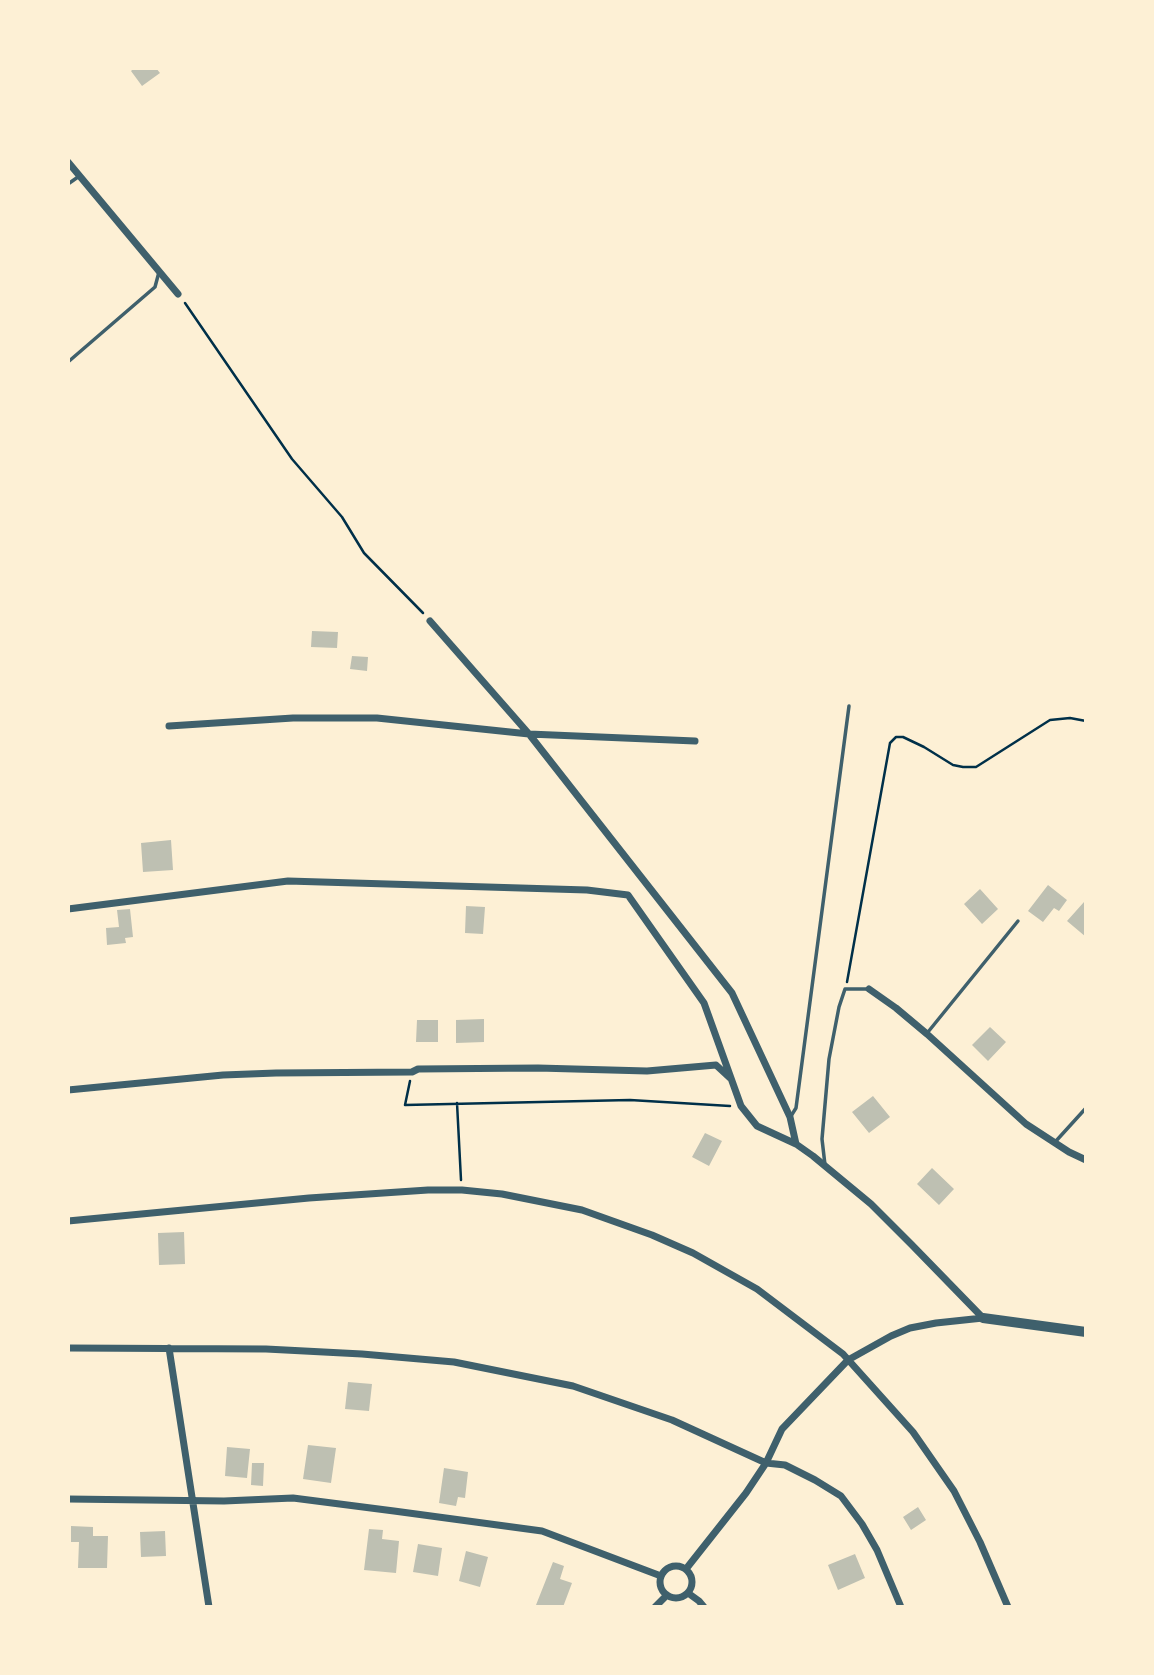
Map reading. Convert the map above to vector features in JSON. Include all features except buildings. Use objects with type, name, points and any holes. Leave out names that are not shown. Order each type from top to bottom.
[{"type":"street","points":[[68,162],[178,294]]},
{"type":"street","points":[[430,621],[529,734],[732,993],[790,1117],[796,1144]]},
{"type":"street","points":[[169,726],[293,718],[377,718],[529,734],[695,741]]},
{"type":"street","points":[[68,909],[288,881],[587,890],[628,895],[704,1003],[741,1106],[757,1126],[796,1144],[825,1167],[887,1221],[983,1318]]},
{"type":"street","points":[[869,989],[927,1034],[1026,1124],[1086,1160]]},
{"type":"street","points":[[68,1090],[223,1075],[412,1072],[418,1069],[647,1071],[716,1065],[733,1080]]},
{"type":"street","points":[[68,1221],[309,1198],[428,1190],[502,1194],[582,1210],[652,1235],[692,1253],[757,1289],[840,1351],[913,1432],[954,1491],[981,1542],[1008,1607]]},
{"type":"street","points":[[686,1569],[746,1493],[766,1463],[782,1429],[848,1360],[910,1328],[936,1323],[983,1318],[1086,1332]]},
{"type":"street","points":[[68,1348],[266,1349],[362,1354],[454,1362],[573,1386],[672,1420],[766,1463],[785,1465],[841,1496],[877,1550],[901,1607]]},
{"type":"street","points":[[169,1348],[209,1607]]},
{"type":"street","points":[[68,1499],[224,1501],[293,1498],[542,1531],[661,1576]]},
{"type":"street","points":[[672,1566],[686,1569],[690,1573],[692,1583],[688,1592],[676,1598],[667,1595],[661,1587],[663,1572],[672,1566]]},
{"type":"street","points":[[688,1592],[704,1607]]},
{"type":"street","points":[[655,1607],[667,1595]]},
{"type":"lane","points":[[68,184],[79,176]]},
{"type":"lane","points":[[68,362],[155,287],[159,272]]},
{"type":"lane","points":[[790,1117],[796,1108],[849,706]]},
{"type":"lane","points":[[927,1034],[1018,921]]},
{"type":"lane","points":[[825,1167],[822,1139],[829,1059],[839,1007],[845,989],[869,989]]},
{"type":"lane","points":[[1054,1142],[1086,1108]]},
{"type":"path","points":[[178,294],[292,459],[342,517],[364,553],[430,621]]},
{"type":"path","points":[[845,989],[890,743],[896,737],[902,737],[953,765],[976,767],[1050,720],[1070,718],[1086,721]]},
{"type":"path","points":[[412,1072],[405,1105],[630,1100],[741,1106]]},
{"type":"path","points":[[457,1103],[462,1191]]}]
